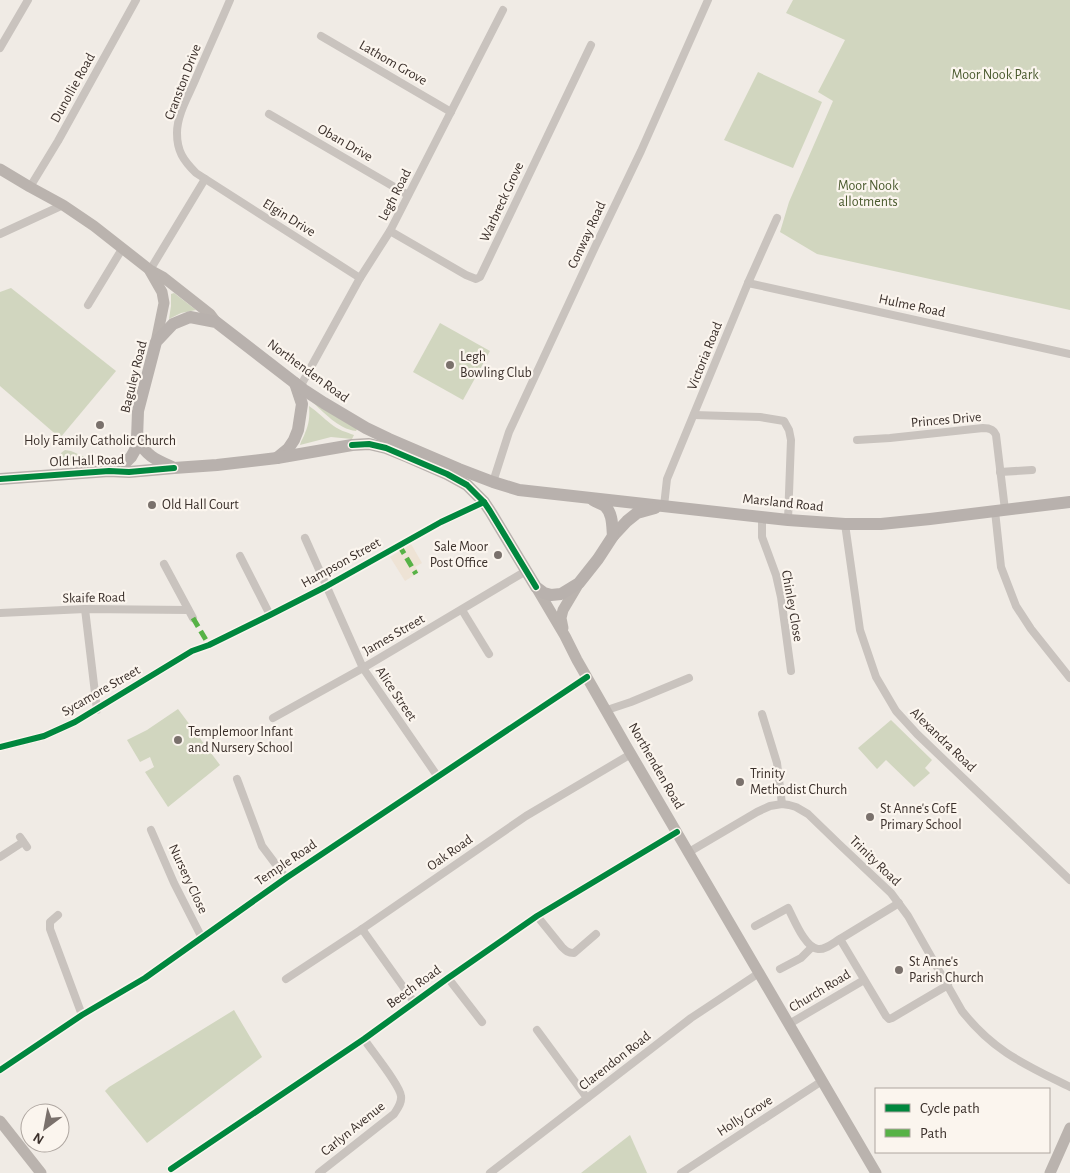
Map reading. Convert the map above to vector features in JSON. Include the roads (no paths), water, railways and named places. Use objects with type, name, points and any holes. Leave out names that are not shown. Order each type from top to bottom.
[{"type":"main road","name":"Northenden Road","points":[[0,169],[63,205],[94,226],[150,270],[163,277],[210,314],[216,322],[324,404],[382,435],[493,482]]},
{"type":"main road","name":"Northenden Road","points":[[150,270],[162,292],[164,303],[156,342]]},
{"type":"main road","name":"Baguley Road","points":[[137,439],[138,412],[156,342],[173,324],[190,317],[216,322]]},
{"type":"main road","points":[[277,458],[288,449],[298,430],[302,404],[298,385]]},
{"type":"main road","points":[[137,439],[145,452],[174,468]]},
{"type":"main road","name":"Old Hall Road","points":[[109,471],[126,462],[135,450],[137,439]]},
{"type":"main road","name":"Northenden Road","points":[[352,445],[369,444],[386,448],[448,474],[467,485],[484,502],[565,636],[759,974],[876,1173]]},
{"type":"main road","name":"Old Hall Road","points":[[0,479],[217,465],[277,458],[352,445]]},
{"type":"main road","name":"Marsland Road","points":[[493,482],[519,490],[788,520],[845,524],[881,524],[1070,502]]},
{"type":"main road","points":[[585,497],[604,506],[612,521],[613,536]]},
{"type":"main road","points":[[565,636],[561,618],[563,610],[579,583],[613,536],[637,513],[664,506]]},
{"type":"main road","points":[[536,587],[544,593],[551,595],[561,594],[579,583]]},
{"type":"main road","points":[[0,1121],[41,1173]]},
{"type":"main road","points":[[1050,1173],[1070,1128]]},
{"type":"street","points":[[0,48],[28,0]]},
{"type":"street","name":"Dunollie Road","points":[[30,187],[136,0]]},
{"type":"street","name":"Cranston Drive","points":[[205,179],[196,173],[182,157],[178,145],[177,131],[179,119],[186,101],[230,0]]},
{"type":"street","name":"Conway Road","points":[[493,482],[509,432],[594,247],[641,151],[708,0]]},
{"type":"street","name":"Legh Road","points":[[298,385],[360,278],[390,231],[503,10]]},
{"type":"street","name":"Lathom Grove","points":[[322,36],[451,112]]},
{"type":"street","name":"Warbreck Grove","points":[[390,231],[466,275],[476,279],[480,277],[591,46]]},
{"type":"street","name":"Oban Drive","points":[[269,114],[408,195]]},
{"type":"street","points":[[150,270],[205,179]]},
{"type":"street","name":"Elgin Drive","points":[[205,179],[360,278]]},
{"type":"street","points":[[0,234],[63,205]]},
{"type":"street","name":"Victoria Road","points":[[664,506],[667,479],[777,218]]},
{"type":"street","points":[[88,304],[122,249]]},
{"type":"street","name":"Hulme Road","points":[[748,283],[1070,354]]},
{"type":"street","points":[[694,415],[760,417],[784,421],[789,430],[791,440],[788,520]]},
{"type":"street","name":"Princes Drive","points":[[857,440],[987,428],[995,431],[1000,472],[1001,567],[1016,606],[1031,629],[1070,678]]},
{"type":"street","points":[[1000,472],[1032,470]]},
{"type":"street","name":"Hampson Street","points":[[209,645],[326,587],[441,522],[484,502]]},
{"type":"street","name":"Chinley Close","points":[[762,516],[762,537],[776,575],[781,597],[791,671]]},
{"type":"street","name":"Alexandra Road","points":[[845,524],[860,630],[876,677],[896,712],[1070,880]]},
{"type":"street","name":"Alice Street","points":[[305,538],[363,668],[438,777]]},
{"type":"street","points":[[240,556],[270,616]]},
{"type":"street","points":[[164,564],[192,618]]},
{"type":"street","name":"James Street","points":[[273,718],[363,668],[526,571]]},
{"type":"street","points":[[85,610],[97,710]]},
{"type":"street","name":"Skaife Road","points":[[0,613],[85,610],[188,610]]},
{"type":"street","points":[[462,610],[489,654]]},
{"type":"street","name":"Sycamore Street","points":[[0,747],[44,736],[75,722],[192,651],[209,645]]},
{"type":"street","name":"Temple Road","points":[[0,1070],[82,1015],[145,978],[286,878],[587,677]]},
{"type":"street","points":[[607,710],[689,678]]},
{"type":"street","points":[[689,852],[757,812],[770,806],[782,804],[777,763],[762,714]]},
{"type":"street","name":"Oak Road","points":[[286,979],[526,816],[632,754]]},
{"type":"street","points":[[237,779],[262,846],[286,878]]},
{"type":"street","name":"Trinity Road","points":[[782,804],[796,807],[808,814],[892,893],[962,1011],[972,1024],[992,1043],[1014,1059],[1070,1088]]},
{"type":"street","name":"Nursery Close","points":[[151,830],[174,883],[202,938]]},
{"type":"street","name":"Beech Road","points":[[172,1169],[364,1039],[537,916],[677,832]]},
{"type":"street","points":[[0,857],[23,842]]},
{"type":"street","points":[[755,926],[788,908],[805,940],[812,947],[818,949],[840,939],[899,903]]},
{"type":"street","points":[[58,915],[50,922],[50,929],[82,1015]]},
{"type":"street","points":[[537,916],[562,947],[570,953],[574,952],[596,934]]},
{"type":"street","points":[[362,929],[414,1002]]},
{"type":"street","points":[[840,939],[889,1019],[948,985]]},
{"type":"street","points":[[780,969],[801,958],[812,947]]},
{"type":"street","name":"Clarendon Road","points":[[490,1173],[691,1018],[759,974]]},
{"type":"street","points":[[448,978],[482,1022]]},
{"type":"street","name":"Church Road","points":[[789,1024],[864,980]]},
{"type":"street","points":[[537,1030],[587,1098]]},
{"type":"street","name":"Carlyn Avenue","points":[[319,1173],[394,1114],[400,1104],[401,1097],[398,1087],[364,1039]]},
{"type":"street","name":"Holly Grove","points":[[681,1173],[822,1081]]},
{"type":"place","name":"Legh Bowling Club","points":[[450,365]]},
{"type":"place","name":"Holy Family Catholic Church","points":[[100,425]]},
{"type":"place","name":"Old Hall Court","points":[[152,505]]},
{"type":"place","name":"Sale Moor Post Office","points":[[498,555]]},
{"type":"place","name":"Templemoor Infant and Nursery School","points":[[178,740]]},
{"type":"place","name":"Trinity Methodist Church","points":[[740,782]]},
{"type":"place","name":"St Anne's CofE Primary School","points":[[870,817]]},
{"type":"place","name":"St Anne's Parish Church","points":[[899,970]]},
{"type":"park label","name":"Moor Nook Park","points":[[995,75]]},
{"type":"park label","name":"Moor Nook allotments","points":[[868,194]]}]
